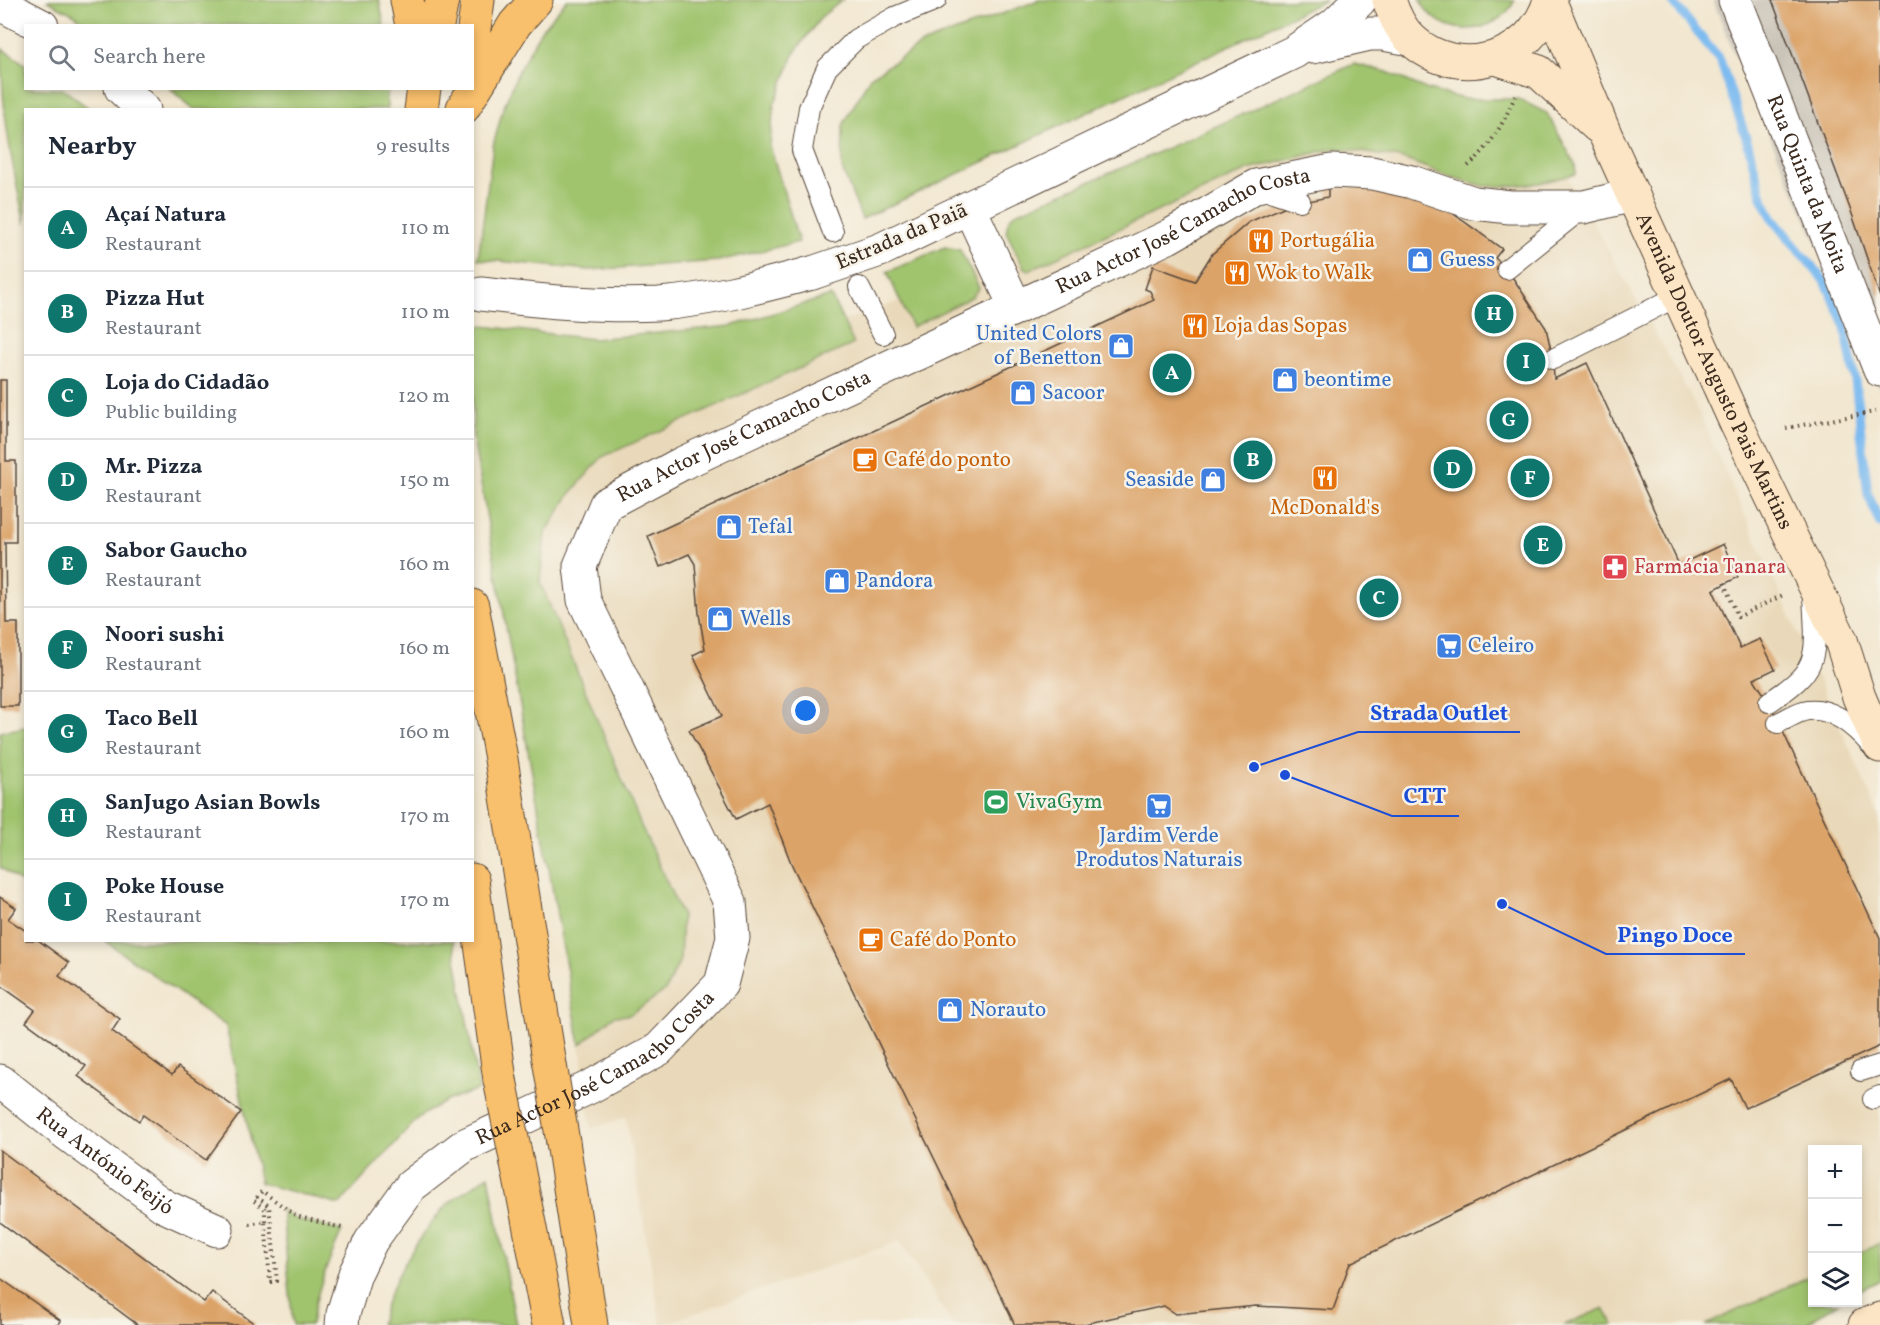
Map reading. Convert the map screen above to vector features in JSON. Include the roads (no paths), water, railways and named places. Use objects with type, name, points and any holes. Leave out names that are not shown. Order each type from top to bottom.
[{"type":"highway","points":[[407,0],[412,24]]},
{"type":"highway","points":[[437,24],[442,0]]},
{"type":"highway","points":[[474,29],[478,0]]},
{"type":"highway","points":[[474,87],[515,24],[536,0]]},
{"type":"highway","points":[[421,108],[424,90]]},
{"type":"highway","points":[[474,616],[500,753],[591,1325]]},
{"type":"highway","points":[[474,894],[500,1080],[549,1325]]},
{"type":"main road","points":[[1389,0],[1395,19],[1411,39],[1430,52],[1451,61],[1474,62],[1496,58],[1515,50],[1530,37],[1542,20],[1550,1]]},
{"type":"main road","name":"Avenida Doutor Augusto Pais Martins","points":[[1550,1],[1605,134],[1736,423],[1841,640],[1880,696]]},
{"type":"main road","name":"Avenida Doutor Augusto Pais Martins","points":[[1496,58],[1539,72],[1605,134]]},
{"type":"main road","name":"Avenida Doutor Augusto Pais Martins","points":[[1841,640],[1859,697],[1880,746]]},
{"type":"main road","points":[[1865,1325],[1880,1319]]},
{"type":"street","points":[[1294,52],[1334,26],[1360,0]]},
{"type":"street","name":"Rua Quinta da Moita","points":[[1735,0],[1880,370]]},
{"type":"street","points":[[0,4],[38,24]]},
{"type":"street","points":[[1294,52],[1370,34],[1411,39]]},
{"type":"street","name":"Estrada da Paiã","points":[[481,294],[548,302],[661,303],[736,293],[812,273],[880,250],[970,209],[1294,52]]},
{"type":"street","points":[[123,90],[142,108]]},
{"type":"street","name":"Rua Actor José Camacho Costa","points":[[342,1325],[355,1274],[371,1241],[411,1186],[465,1145],[590,1088],[659,1049],[721,984],[733,938],[730,902],[584,600],[580,566],[606,504],[681,464],[1168,237],[1256,186],[1332,171],[1372,173],[1412,182],[1474,203],[1510,207],[1584,207],[1633,195]]},
{"type":"street","points":[[970,209],[1016,308]]},
{"type":"street","name":"Rua António Feijó","points":[[0,1081],[164,1206],[218,1230]]},
{"type":"lane","points":[[833,232],[802,150],[809,108],[827,68],[856,39],[895,17],[936,0]]},
{"type":"lane","points":[[1256,186],[1300,201]]},
{"type":"lane","points":[[1507,269],[1584,207]]},
{"type":"lane","points":[[859,287],[883,334]]},
{"type":"lane","points":[[1553,359],[1678,296]]},
{"type":"lane","points":[[1769,702],[1794,686],[1808,672],[1815,640],[1812,582]]},
{"type":"lane","points":[[1778,723],[1806,710],[1821,710],[1855,727],[1880,754]]},
{"type":"lane","points":[[1861,1071],[1880,1065]]},
{"type":"waterway","points":[[1671,0],[1720,60],[1748,144],[1762,197],[1773,219],[1826,283],[1844,322],[1855,380],[1868,494],[1880,524]]},
{"type":"place","name":"Portugália","points":[[1261,241]]},
{"type":"place","name":"Guess","points":[[1420,260]]},
{"type":"place","name":"Wok to Walk","points":[[1237,273]]},
{"type":"place","name":"SanJugo Asian Bowls","points":[[1494,314]]},
{"type":"place","name":"Loja das Sopas","points":[[1195,326]]},
{"type":"place","name":"United Colors of Benetton","points":[[1121,346]]},
{"type":"place","name":"Poke House","points":[[1526,362]]},
{"type":"place","name":"Açaí Natura","points":[[1172,373]]},
{"type":"place","name":"beontime","points":[[1285,380]]},
{"type":"place","name":"Sacoor","points":[[1023,393]]},
{"type":"place","name":"Taco Bell","points":[[1509,420]]},
{"type":"place","name":"Café do ponto","points":[[865,460]]},
{"type":"place","name":"Pizza Hut","points":[[1253,460]]},
{"type":"place","name":"Mr. Pizza","points":[[1453,469]]},
{"type":"place","name":"McDonald's","points":[[1325,478]]},
{"type":"place","name":"Noori sushi","points":[[1530,478]]},
{"type":"place","name":"Seaside","points":[[1213,480]]},
{"type":"place","name":"Tefal","points":[[729,527]]},
{"type":"place","name":"Sabor Gaucho","points":[[1543,545]]},
{"type":"place","name":"Farmácia Tanara","points":[[1615,567]]},
{"type":"place","name":"Pandora","points":[[837,581]]},
{"type":"place","name":"Loja do Cidadão","points":[[1379,598]]},
{"type":"place","name":"Wells","points":[[720,619]]},
{"type":"place","name":"Celeiro","points":[[1449,646]]},
{"type":"place","name":"Strada Outlet","points":[[1254,767]]},
{"type":"place","name":"CTT","points":[[1285,775]]},
{"type":"place","name":"VivaGym","points":[[996,802]]},
{"type":"place","name":"Jardim Verde Produtos Naturais","points":[[1159,806]]},
{"type":"place","name":"Pingo Doce","points":[[1502,904]]},
{"type":"place","name":"Café do Ponto","points":[[871,940]]},
{"type":"place","name":"Norauto","points":[[950,1010]]}]
